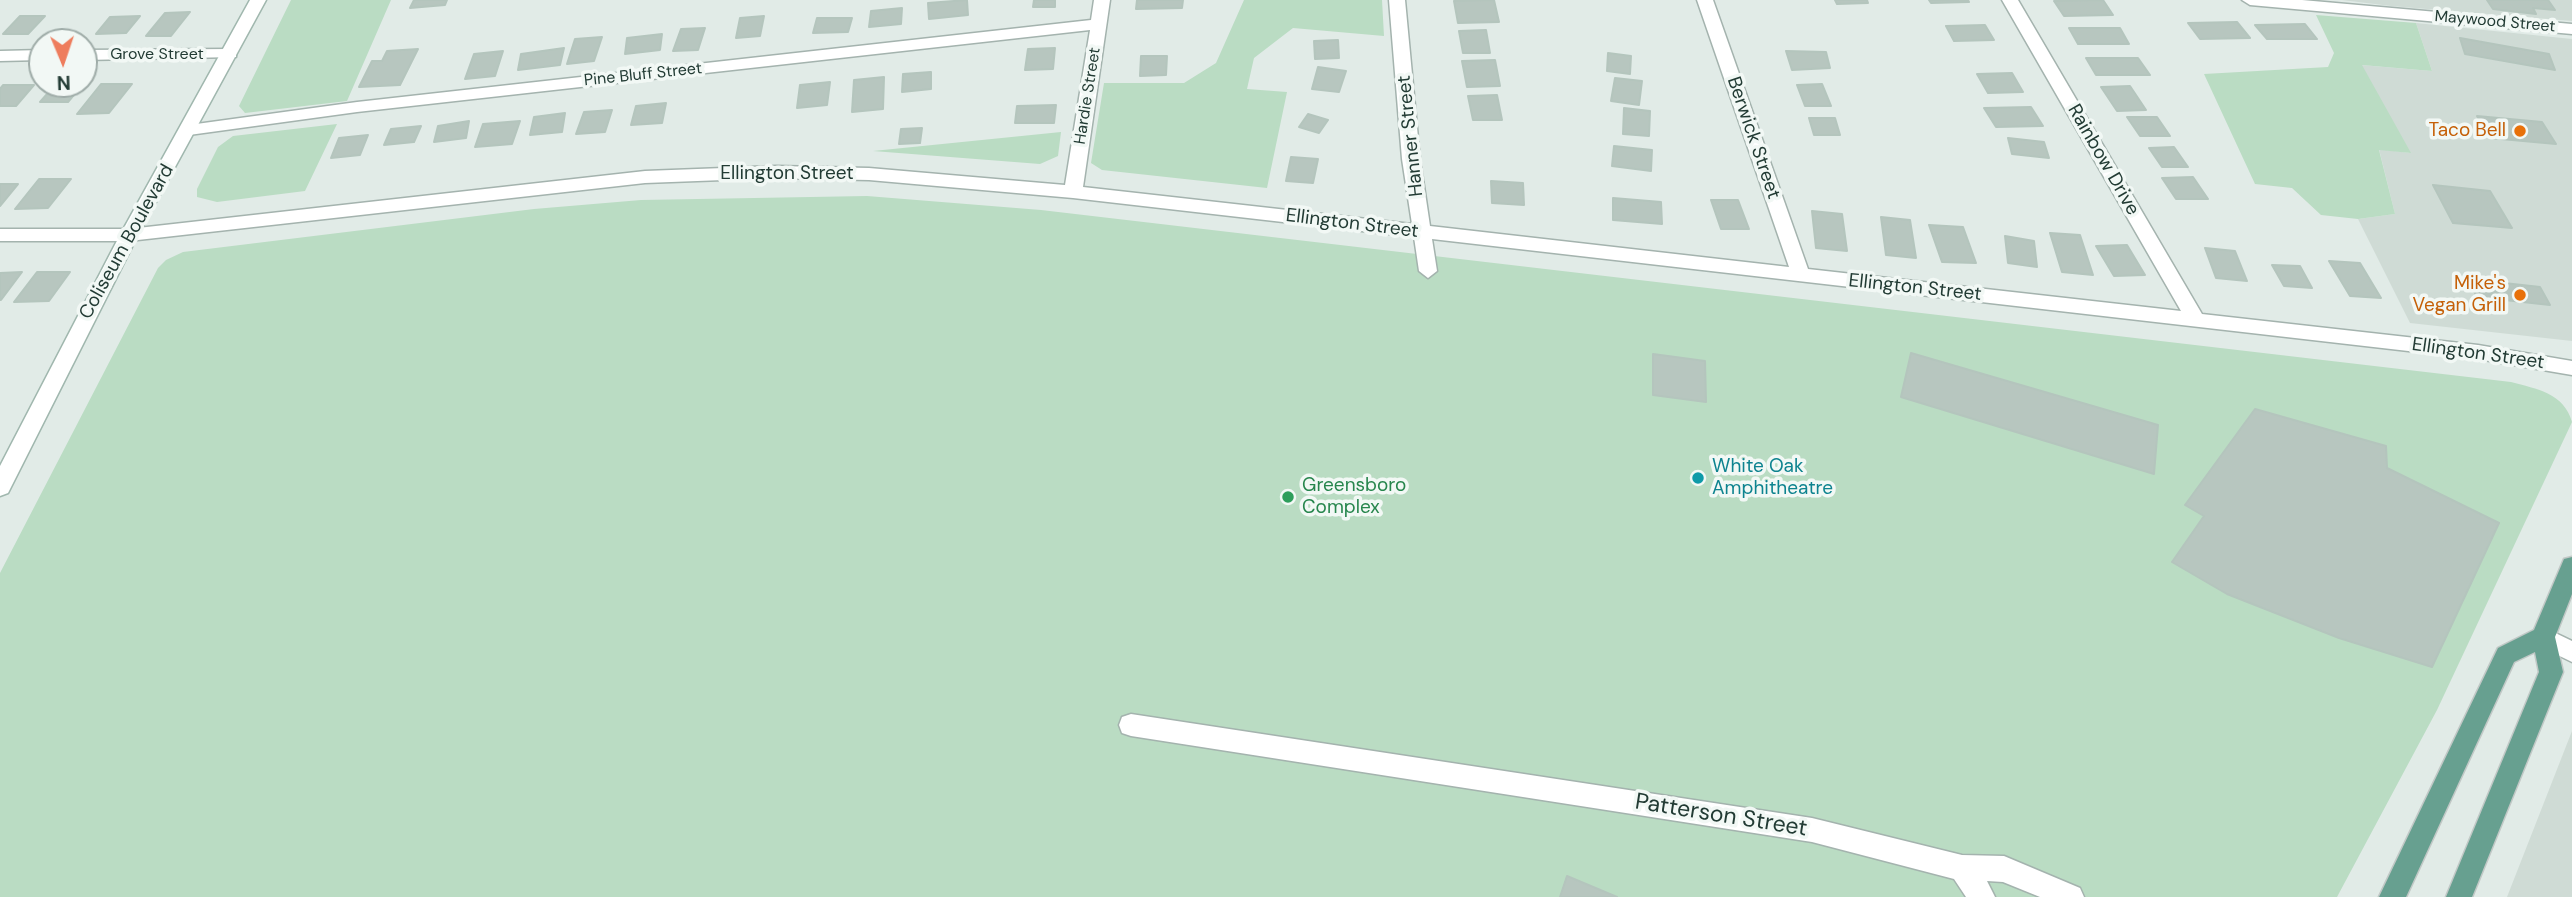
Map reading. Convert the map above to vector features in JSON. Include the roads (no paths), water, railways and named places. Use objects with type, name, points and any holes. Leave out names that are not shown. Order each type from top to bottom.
[{"type":"main road","points":[[2459,897],[2551,672],[2543,637],[2572,566]]},
{"type":"main road","points":[[2392,897],[2506,655],[2543,637]]},
{"type":"street","name":"Coliseum Boulevard","points":[[1,483],[129,235],[258,0]]},
{"type":"street","name":"Hardie Street","points":[[1073,192],[1102,0]]},
{"type":"street","name":"Hanner Street","points":[[1397,0],[1411,159],[1428,271]]},
{"type":"street","name":"Berwick Street","points":[[1705,0],[1801,275]]},
{"type":"street","name":"Rainbow Drive","points":[[2010,0],[2196,320]]},
{"type":"street","name":"Maywood Street","points":[[2250,0],[2572,29]]},
{"type":"street","name":"Pine Bluff Street","points":[[189,130],[358,107],[1099,24]]},
{"type":"street","name":"Grove Street","points":[[98,55],[230,54]]},
{"type":"street","points":[[0,55],[28,55]]},
{"type":"street","name":"Ellington Street","points":[[0,235],[129,235],[645,177],[776,172],[869,174],[956,179],[2478,352],[2572,368]]},
{"type":"street","points":[[2543,637],[2572,652]]},
{"type":"street","name":"Patterson Street","points":[[1131,725],[1812,830],[1962,868],[2004,869],[2071,897]]},
{"type":"street","points":[[1962,868],[1982,897]]},
{"type":"place","name":"Taco Bell","points":[[2520,131]]},
{"type":"place","name":"Mike's Vegan Grill","points":[[2520,295]]},
{"type":"place","name":"White Oak Amphitheatre","points":[[1698,478]]},
{"type":"place","name":"Greensboro Complex","points":[[1288,497]]}]
